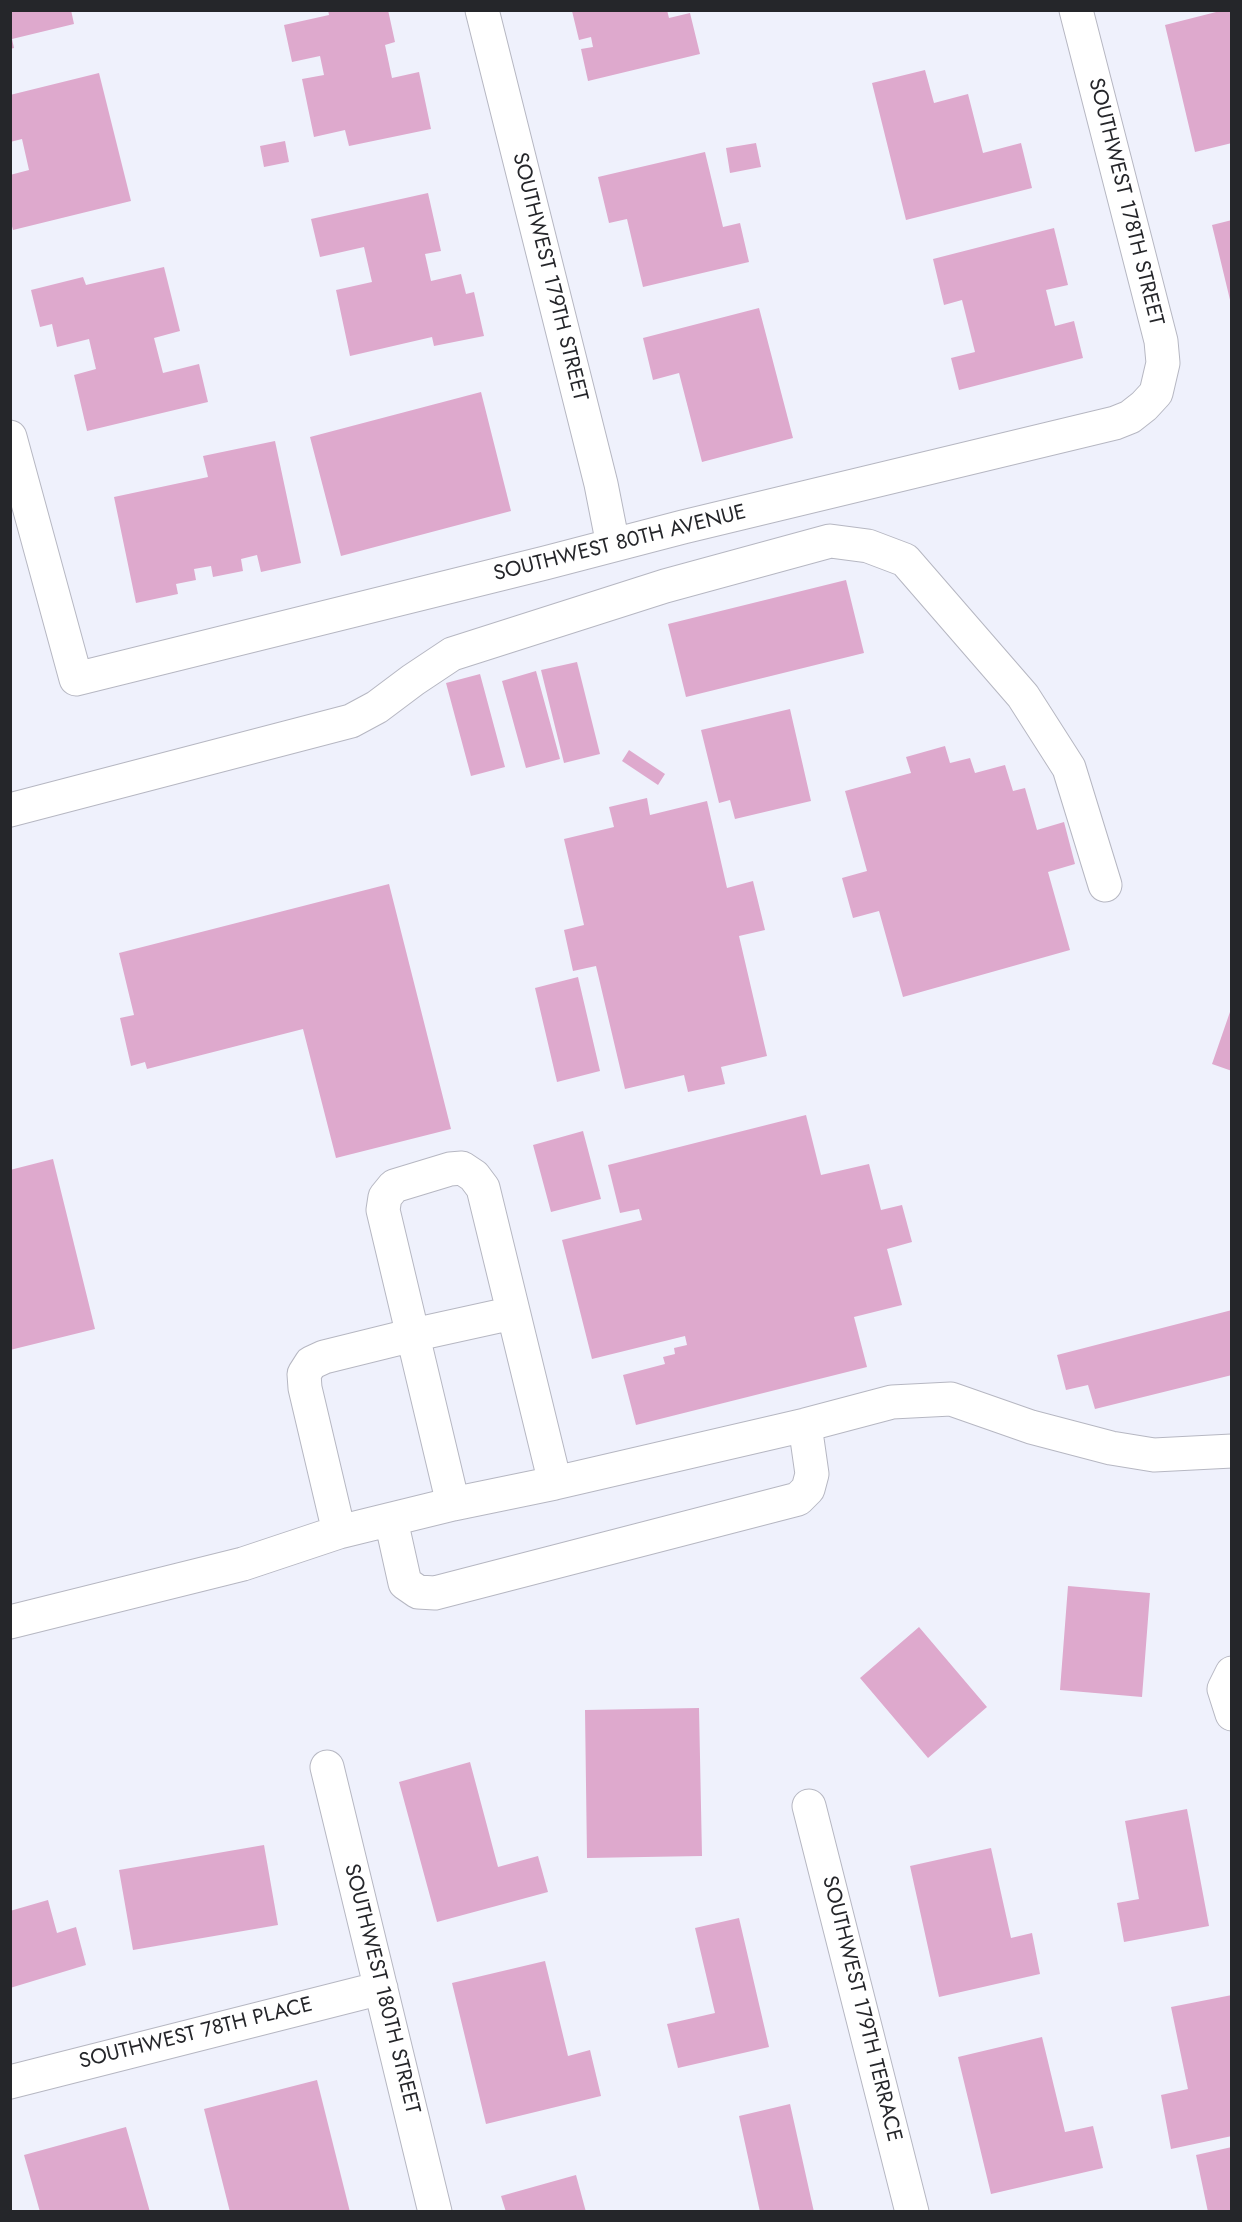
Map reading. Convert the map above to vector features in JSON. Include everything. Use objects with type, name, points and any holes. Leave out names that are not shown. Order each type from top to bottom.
[{"type":"street","name":"SOUTHWEST 179TH STREET","points":[[482,10],[601,484],[613,545]]},
{"type":"street","name":"SOUTHWEST 178TH STREET","points":[[1076,10],[1161,341],[1162,363],[1156,393]]},
{"type":"street","name":"SOUTHWEST 80TH AVENUE","points":[[10,437],[76,679],[1115,423],[1130,417],[1156,393]]},
{"type":"street","points":[[10,810],[351,721],[377,707],[412,680],[452,654],[665,586],[830,541],[868,546],[905,560],[1023,696],[1069,768],[1105,885]]},
{"type":"street","points":[[453,1504],[383,1210],[385,1197],[394,1186],[450,1169],[462,1168],[474,1176],[483,1188],[555,1483]]},
{"type":"street","points":[[339,1532],[305,1388],[304,1374],[311,1363],[324,1357],[513,1313]]},
{"type":"street","points":[[10,1622],[243,1564],[339,1532],[805,1425],[892,1402],[951,1399],[1031,1427],[1111,1448],[1154,1455],[1232,1450]]},
{"type":"street","points":[[391,1520],[405,1583],[418,1592],[435,1593],[798,1499],[808,1489],[812,1474],[805,1425]]},
{"type":"street","points":[[1232,1672],[1224,1689],[1232,1714]]},
{"type":"street","name":"SOUTHWEST 180TH STREET","points":[[327,1767],[435,2211]]},
{"type":"street","name":"SOUTHWEST 179TH TERRACE","points":[[809,1806],[912,2211]]},
{"type":"street","name":"SOUTHWEST 78TH PLACE","points":[[10,2082],[381,1988]]},
{"type":"building","points":[[10,10],[71,10],[74,24],[12,39],[14,48],[10,49]]},
{"type":"building","points":[[328,10],[388,10],[395,42],[385,45],[392,78],[419,72],[431,129],[349,146],[345,130],[314,137],[302,79],[324,75],[320,56],[292,62],[284,25],[329,15]]},
{"type":"building","points":[[667,10],[669,18],[690,13],[700,54],[588,81],[581,49],[593,47],[591,37],[579,40],[572,11]]},
{"type":"building","points":[[1232,10],[1232,143],[1195,152],[1165,25]]},
{"type":"building","points":[[925,70],[934,103],[968,94],[983,153],[1021,143],[1032,188],[906,220],[872,83]]},
{"type":"building","points":[[99,73],[131,201],[13,230],[10,219],[10,175],[29,170],[22,139],[10,142],[10,95]]},
{"type":"building","points":[[285,141],[289,162],[264,167],[260,146]]},
{"type":"building","points":[[756,143],[761,167],[730,173],[726,148]]},
{"type":"building","points":[[705,152],[723,227],[740,223],[749,262],[643,287],[627,219],[609,223],[598,177]]},
{"type":"building","points":[[428,193],[441,251],[425,254],[431,281],[461,274],[466,294],[474,292],[484,336],[434,346],[432,337],[350,356],[336,290],[372,282],[364,247],[320,257],[311,219]]},
{"type":"building","points":[[1232,220],[1232,304],[1231,304],[1212,225]]},
{"type":"building","points":[[1054,228],[1068,285],[1046,290],[1055,326],[1074,321],[1083,358],[959,390],[951,358],[975,352],[962,300],[944,305],[933,259]]},
{"type":"building","points":[[164,267],[180,331],[154,338],[163,373],[199,364],[208,402],[87,431],[74,375],[96,369],[89,339],[57,347],[52,324],[40,327],[31,290],[83,277],[86,285]]},
{"type":"building","points":[[759,308],[793,438],[702,462],[679,373],[653,380],[643,338]]},
{"type":"building","points":[[481,392],[511,511],[341,556],[310,437]]},
{"type":"building","points":[[275,441],[301,563],[261,572],[257,555],[241,559],[243,571],[213,577],[211,566],[194,569],[196,580],[176,584],[178,594],[136,603],[114,497],[208,477],[203,456]]},
{"type":"building","points":[[846,580],[864,653],[686,697],[668,624]]},
{"type":"building","points":[[577,662],[600,754],[564,763],[541,670]]},
{"type":"building","points":[[536,671],[560,759],[526,768],[502,681]]},
{"type":"building","points":[[480,674],[505,767],[471,776],[446,683]]},
{"type":"building","points":[[790,709],[811,801],[735,819],[730,800],[719,803],[701,730]]},
{"type":"building","points":[[945,746],[950,763],[970,758],[975,773],[1005,765],[1013,791],[1025,788],[1037,830],[1064,822],[1075,864],[1048,872],[1070,950],[903,997],[879,911],[853,918],[842,878],[867,871],[845,791],[911,773],[906,757]]},
{"type":"building","points":[[629,750],[665,774],[658,785],[622,761]]},
{"type":"building","points":[[647,798],[650,815],[707,801],[727,888],[753,881],[765,930],[739,936],[767,1056],[721,1067],[725,1084],[688,1092],[684,1075],[625,1089],[596,966],[573,971],[564,930],[584,925],[564,839],[614,827],[609,807]]},
{"type":"building","points":[[389,884],[451,1129],[336,1158],[303,1029],[147,1069],[145,1062],[131,1066],[120,1018],[134,1015],[119,953]]},
{"type":"building","points":[[578,977],[600,1071],[557,1082],[535,988]]},
{"type":"building","points":[[1232,1009],[1232,1071],[1212,1064]]},
{"type":"building","points":[[806,1115],[821,1175],[869,1164],[881,1210],[902,1205],[912,1242],[887,1249],[902,1305],[854,1317],[867,1367],[636,1425],[623,1375],[665,1364],[663,1357],[675,1354],[674,1348],[687,1345],[685,1336],[592,1359],[562,1240],[642,1220],[639,1209],[620,1213],[608,1165]]},
{"type":"building","points":[[583,1131],[601,1199],[551,1212],[533,1145]]},
{"type":"building","points":[[53,1159],[95,1329],[10,1350],[10,1170]]},
{"type":"building","points":[[1232,1310],[1232,1375],[1095,1409],[1088,1385],[1066,1390],[1057,1355]]},
{"type":"building","points":[[1068,1586],[1150,1593],[1142,1697],[1060,1690]]},
{"type":"building","points":[[919,1627],[987,1707],[928,1758],[860,1678]]},
{"type":"building","points":[[699,1708],[702,1856],[587,1858],[585,1710]]},
{"type":"building","points":[[470,1762],[498,1867],[538,1856],[548,1892],[437,1922],[399,1782]]},
{"type":"building","points":[[1187,1809],[1209,1926],[1124,1942],[1117,1903],[1139,1899],[1125,1821]]},
{"type":"building","points":[[264,1845],[278,1925],[133,1950],[119,1870]]},
{"type":"building","points":[[991,1848],[1011,1938],[1032,1933],[1040,1974],[939,1997],[910,1866]]},
{"type":"building","points":[[48,1900],[57,1933],[76,1927],[86,1965],[10,1988],[10,1911]]},
{"type":"building","points":[[739,1918],[769,2047],[678,2068],[667,2024],[715,2013],[695,1928]]},
{"type":"building","points":[[545,1961],[568,2056],[590,2050],[601,2096],[486,2124],[452,1983]]},
{"type":"building","points":[[1232,1995],[1232,2136],[1171,2149],[1161,2095],[1188,2089],[1171,2007]]},
{"type":"building","points":[[1042,2037],[1065,2132],[1093,2126],[1103,2168],[991,2194],[958,2057]]},
{"type":"building","points":[[317,2080],[350,2212],[230,2212],[204,2109]]},
{"type":"building","points":[[790,2104],[814,2212],[760,2212],[739,2116]]},
{"type":"building","points":[[126,2127],[150,2212],[40,2212],[24,2155]]},
{"type":"building","points":[[1232,2147],[1232,2212],[1208,2212],[1196,2155]]},
{"type":"building","points":[[576,2175],[586,2212],[506,2212],[501,2196]]}]
